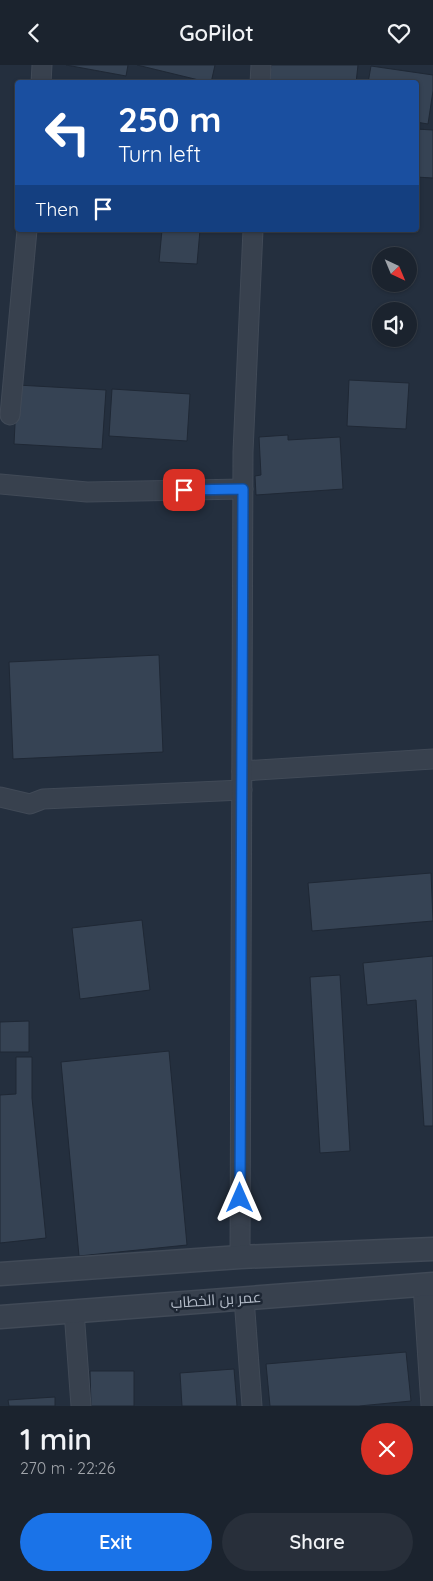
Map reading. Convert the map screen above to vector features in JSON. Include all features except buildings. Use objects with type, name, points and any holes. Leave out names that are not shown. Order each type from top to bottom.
[{"type":"street","points":[[41,80],[42,65]]},
{"type":"street","points":[[260,80],[261,65]]},
{"type":"street","points":[[10,415],[27,232]]},
{"type":"street","points":[[240,1257],[243,452],[253,232]]},
{"type":"street","points":[[0,484],[87,492],[243,489]]},
{"type":"street","points":[[0,797],[30,804],[43,799],[242,781],[433,759]]},
{"type":"street","points":[[0,1274],[240,1257],[433,1249]]},
{"type":"street","points":[[428,1284],[431,1406]]},
{"type":"street","name":"عمر بن الخطاب","points":[[0,1317],[428,1284]]},
{"type":"street","points":[[244,1298],[252,1406]]},
{"type":"street","points":[[74,1311],[81,1406]]},
{"type":"route","points":[[184,490],[243,489],[240,1198]]}]
